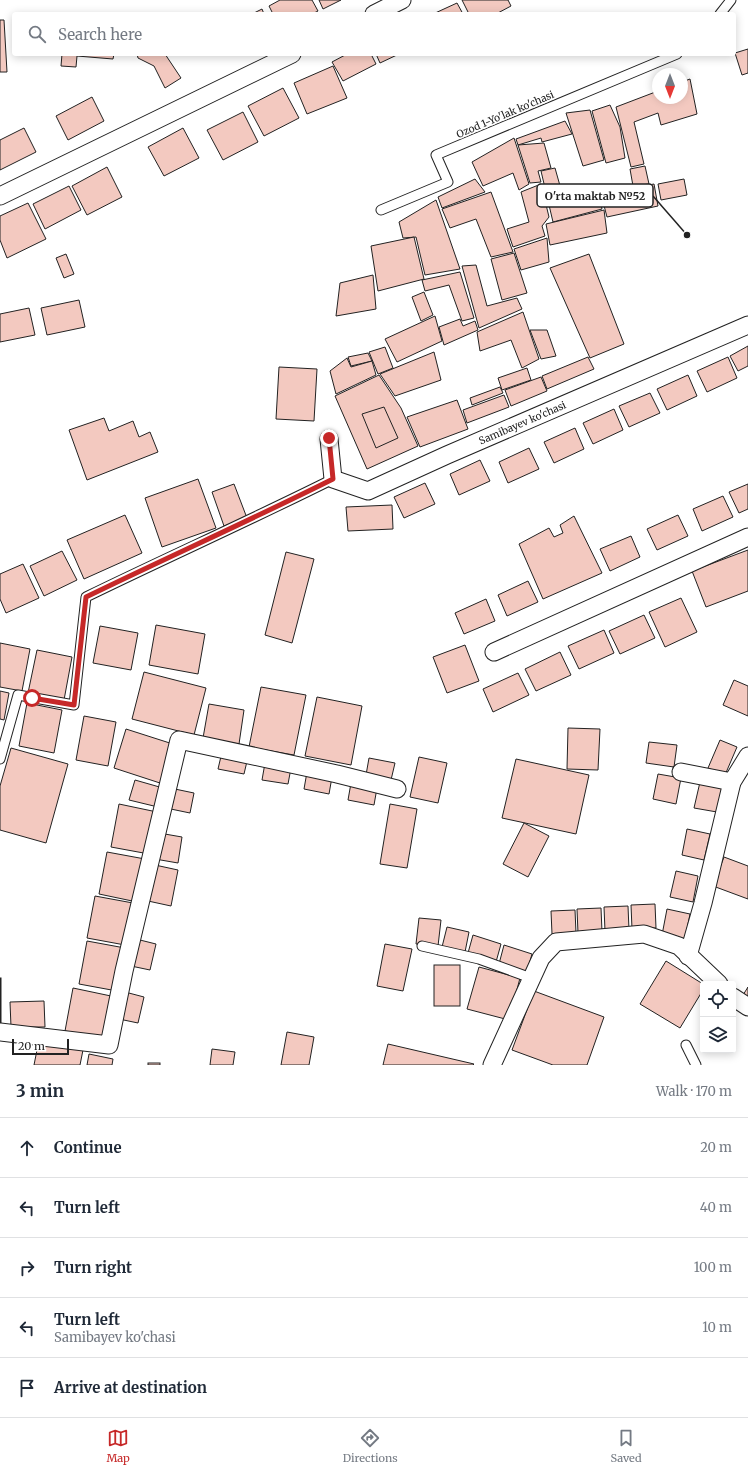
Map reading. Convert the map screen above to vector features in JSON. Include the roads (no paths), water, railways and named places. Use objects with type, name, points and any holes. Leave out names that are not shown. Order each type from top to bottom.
[{"type":"street","points":[[378,12],[402,0]]},
{"type":"street","points":[[0,196],[288,56]]},
{"type":"street","name":"Samibayev ko'chasi","points":[[333,479],[368,491],[447,455],[748,325]]},
{"type":"street","points":[[329,438],[333,479]]},
{"type":"street","points":[[494,652],[748,537]]},
{"type":"street","points":[[0,1032],[109,1045],[124,971],[179,740],[337,774],[397,789]]},
{"type":"street","points":[[688,956],[703,903],[732,782],[748,756]]},
{"type":"street","points":[[682,772],[732,782]]},
{"type":"street","points":[[492,1065],[541,958],[556,942],[644,934],[679,946],[716,981]]},
{"type":"street","points":[[736,998],[748,1007]]},
{"type":"lane","points":[[721,12],[730,0]]},
{"type":"lane","name":"Ozod 1-Yo'lak ko'chasi","points":[[381,210],[448,182],[436,155],[672,56]]},
{"type":"lane","points":[[0,759],[4,725],[18,695],[74,705],[86,597],[333,479]]},
{"type":"lane","points":[[422,946],[479,959],[531,978]]},
{"type":"lane","points":[[686,1045],[696,1065]]},
{"type":"place","name":"O'rta maktab №52","points":[[687,235]]}]
